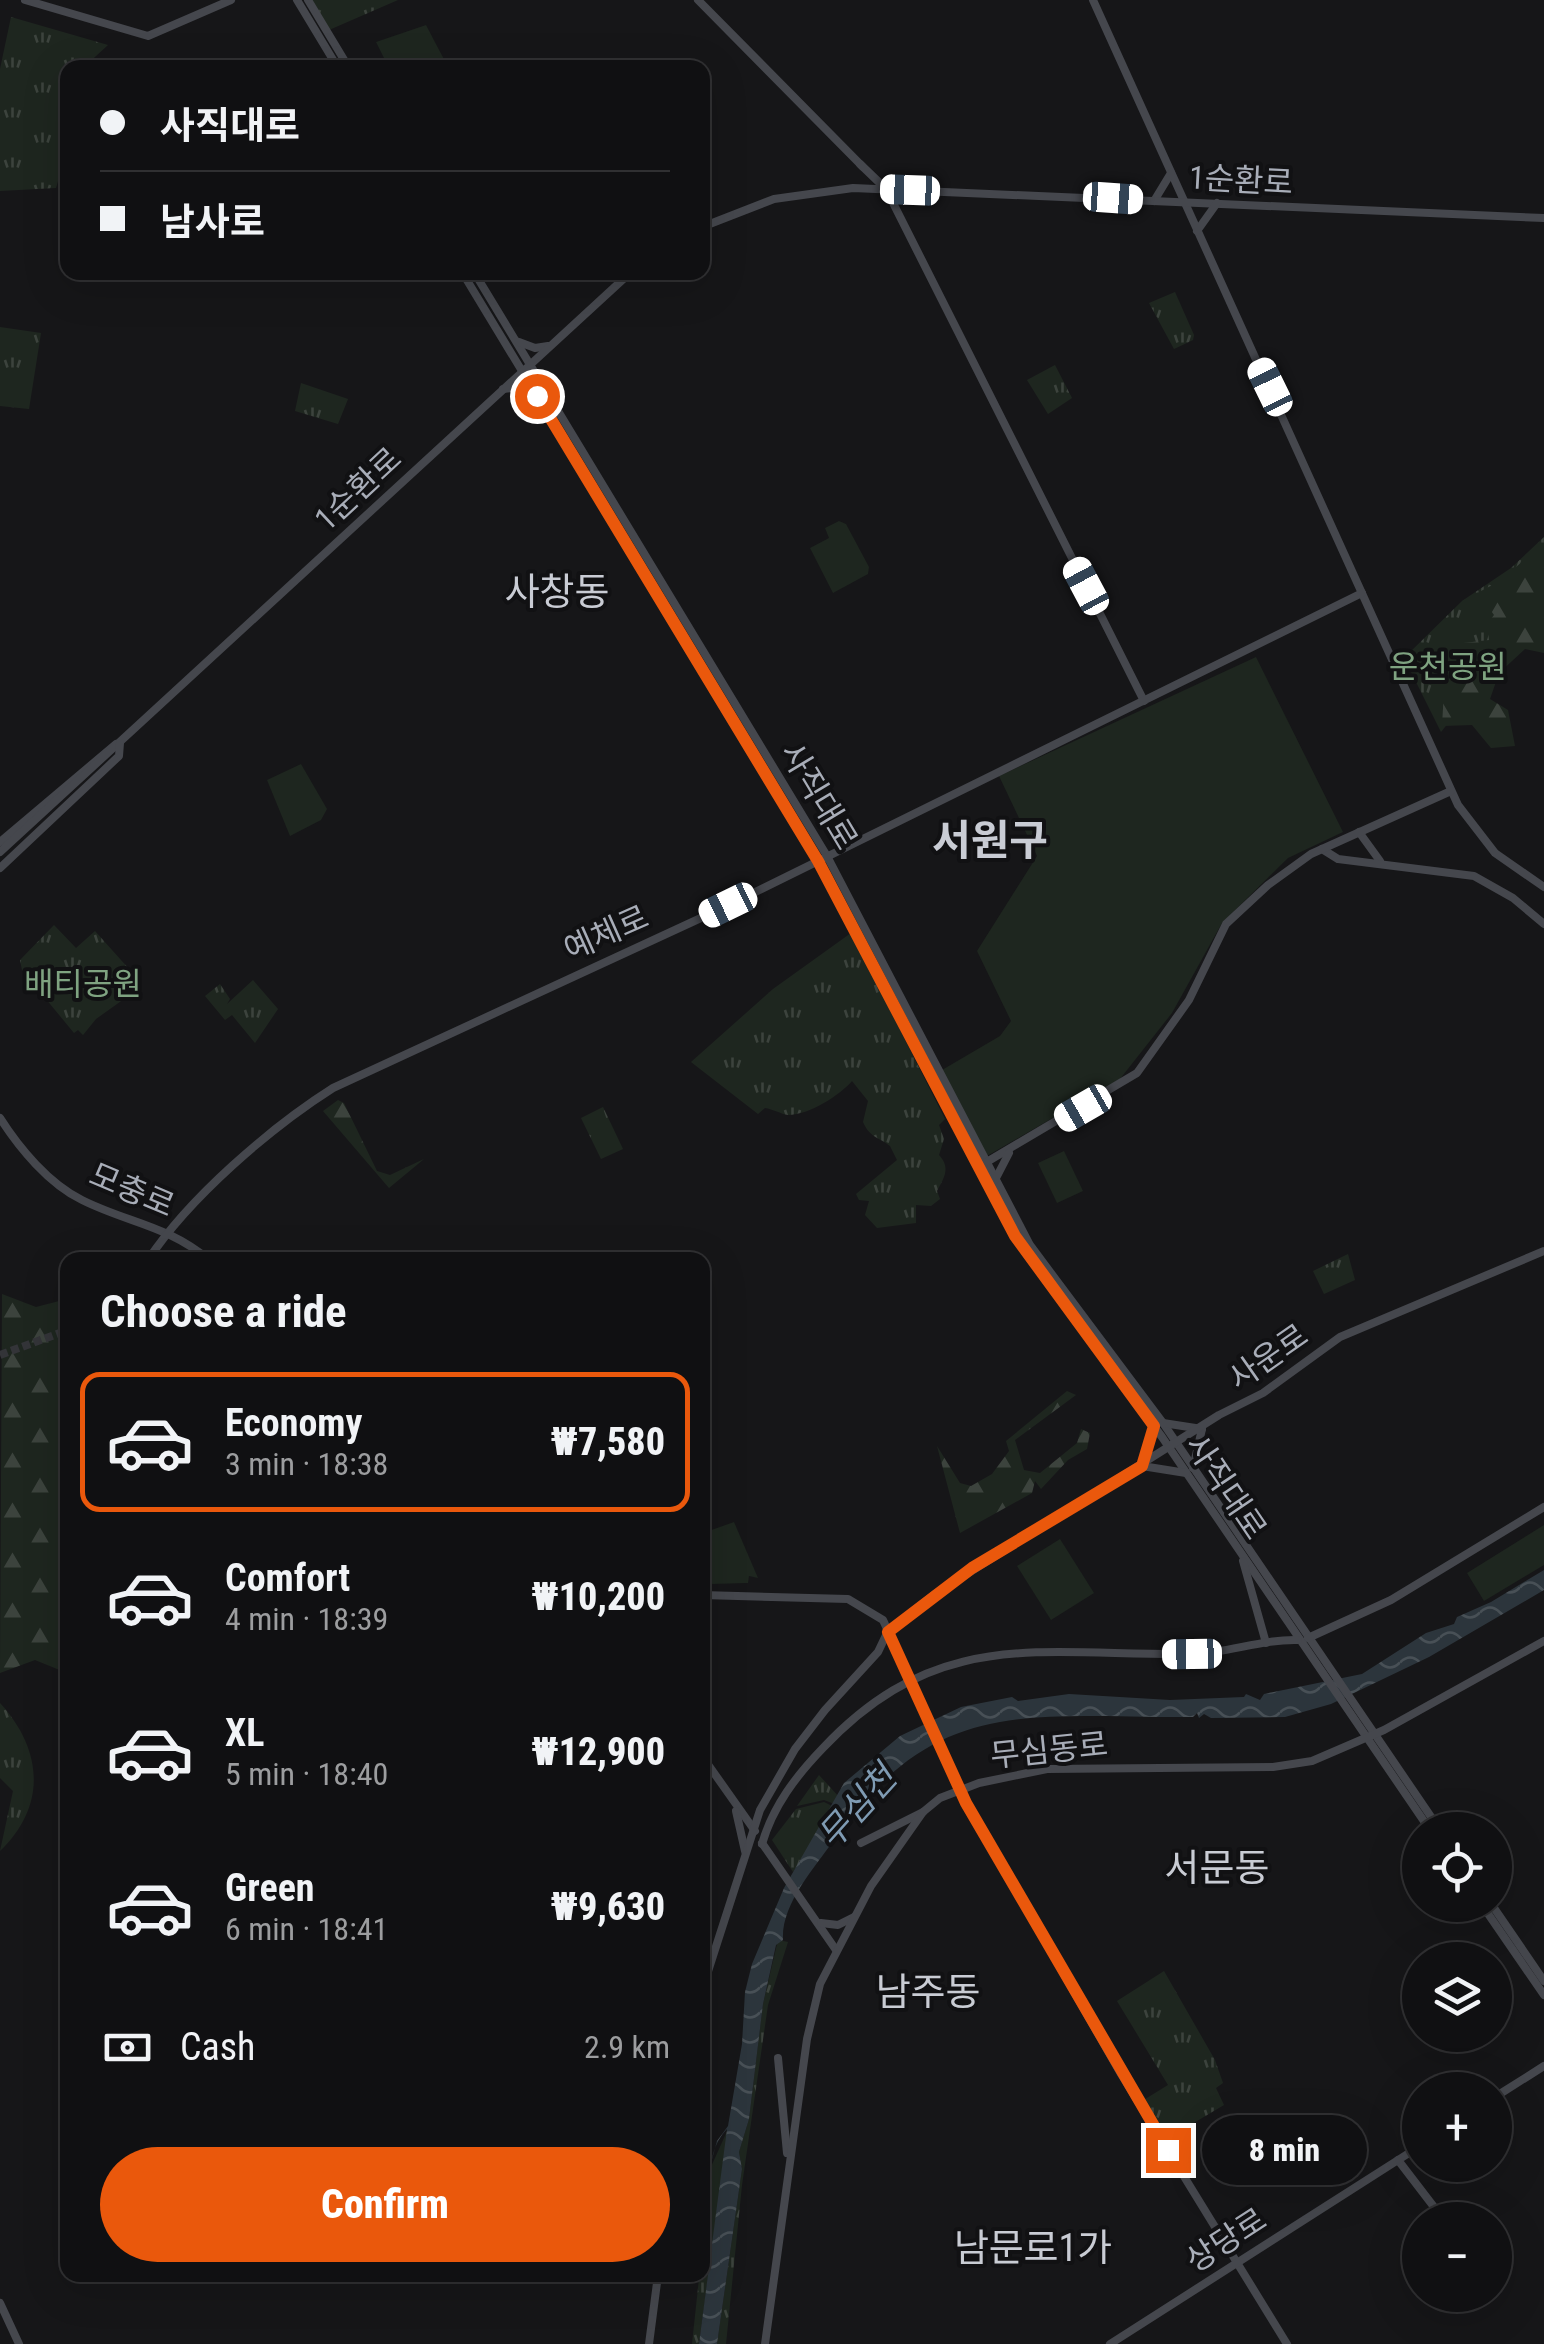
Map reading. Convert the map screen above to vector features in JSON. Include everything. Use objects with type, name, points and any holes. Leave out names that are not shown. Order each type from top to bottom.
[{"type":"street","points":[[26,0],[148,36],[231,0]]},
{"type":"street","points":[[297,0],[333,60]]},
{"type":"street","points":[[308,0],[344,60]]},
{"type":"street","points":[[698,0],[886,190],[1144,701]]},
{"type":"street","points":[[1093,0],[1452,792],[1483,841],[1544,887]]},
{"type":"street","points":[[853,188],[862,166]]},
{"type":"street","points":[[862,166],[874,189]]},
{"type":"street","points":[[1154,201],[1171,173]]},
{"type":"street","name":"1순환로","points":[[710,224],[774,199],[853,188],[1544,218]]},
{"type":"street","points":[[1197,230],[1217,204]]},
{"type":"street","name":"사직대로","points":[[467,280],[823,859],[829,880],[1015,1236],[1158,1424]]},
{"type":"street","name":"사직대로","points":[[479,280],[823,859],[1030,1245],[1190,1470],[1307,1644]]},
{"type":"street","name":"1순환로","points":[[120,743],[622,280]]},
{"type":"street","points":[[514,336],[529,348],[552,345]]},
{"type":"street","points":[[503,389],[511,374],[512,356]]},
{"type":"street","points":[[503,389],[524,388],[537,396]]},
{"type":"street","name":"예체로","points":[[154,1252],[170,1232],[278,1129],[333,1088],[803,869],[1362,593]]},
{"type":"street","points":[[0,842],[110,746],[120,743]]},
{"type":"street","points":[[0,852],[120,743]]},
{"type":"street","points":[[0,868],[119,756],[120,743]]},
{"type":"street","points":[[986,1163],[1137,1074],[1188,1000],[1226,924],[1284,872],[1322,849],[1452,792]]},
{"type":"street","points":[[1360,832],[1384,864]]},
{"type":"street","points":[[1322,849],[1338,858],[1483,880],[1544,924]]},
{"type":"street","points":[[803,869],[829,880]]},
{"type":"street","name":"모충로","points":[[0,1118],[40,1166],[70,1192],[170,1232],[197,1252]]},
{"type":"street","points":[[995,1181],[999,1166],[1012,1150]]},
{"type":"street","name":"사운로","points":[[710,1966],[754,1830],[794,1748],[878,1652],[888,1632],[972,1568],[1174,1447],[1340,1338],[1544,1250]]},
{"type":"street","points":[[1158,1424],[1202,1429],[1190,1470],[1142,1466],[1158,1424]]},
{"type":"street","name":"사직대로","points":[[1190,1470],[1240,1554],[1307,1644]]},
{"type":"street","points":[[763,1845],[782,1798],[815,1756],[852,1719],[955,1661],[990,1654],[1218,1654],[1266,1643],[1307,1644],[1391,1600],[1544,1506]]},
{"type":"street","points":[[1240,1554],[1266,1643]]},
{"type":"street","points":[[710,1595],[848,1599],[868,1608],[888,1632],[960,1790],[1121,2074],[1287,2344]]},
{"type":"street","name":"무심동로","points":[[765,2344],[814,2004],[854,1917],[923,1812],[960,1790],[1047,1769],[1274,1767],[1312,1760],[1370,1736],[1544,1641]]},
{"type":"street","points":[[1307,1644],[1419,1812]]},
{"type":"street","points":[[1370,1736],[1427,1812]]},
{"type":"street","points":[[710,1768],[836,1950]]},
{"type":"street","points":[[731,1798],[746,1860],[758,1853],[770,1855]]},
{"type":"street","points":[[861,1842],[923,1812]]},
{"type":"street","points":[[820,1923],[838,1925],[854,1917]]},
{"type":"street","points":[[1494,1922],[1544,1995]]},
{"type":"street","points":[[1503,1922],[1544,1982]]},
{"type":"street","points":[[778,2058],[789,2163]]},
{"type":"street","points":[[1512,2087],[1544,2066]]},
{"type":"street","name":"상당로","points":[[1110,2344],[1402,2157]]},
{"type":"street","points":[[1398,2160],[1430,2202]]},
{"type":"street","points":[[649,2344],[657,2282]]},
{"type":"street","points":[[0,2303],[19,2344]]},
{"type":"green space","points":[[311,0],[398,0],[329,30]]},
{"type":"green space","points":[[11,17],[108,45],[92,60],[60,60],[60,174],[56,188],[0,191],[0,69]]},
{"type":"green space","points":[[426,25],[444,60],[381,60],[384,58],[376,42]]},
{"type":"green space","points":[[1175,292],[1194,335],[1193,340],[1174,349],[1149,303]]},
{"type":"green space","points":[[0,327],[41,333],[29,409],[0,406]]},
{"type":"green space","points":[[1055,365],[1072,398],[1048,414],[1027,380]]},
{"type":"green space","points":[[301,383],[348,399],[338,424],[295,411]]},
{"type":"green space","points":[[839,521],[846,524],[869,567],[868,574],[833,593],[810,548],[829,538],[825,528]]},
{"type":"green space","name":"운천공원","points":[[1544,537],[1544,641],[1508,648],[1441,732],[1404,658],[1462,601],[1511,568]]},
{"type":"green space","name":"운천공원","points":[[1531,554],[1544,561],[1544,653],[1525,649],[1499,673],[1490,699],[1508,710],[1515,746],[1491,748],[1472,725],[1442,726],[1445,672],[1455,644],[1489,640],[1487,624],[1494,615],[1487,605],[1462,601],[1500,581]]},
{"type":"green space","points":[[1256,657],[1343,832],[1288,858],[1222,923],[1172,1013],[1120,1079],[987,1156],[942,1070],[1000,1036],[1011,1021],[977,951],[1037,856],[999,776]]},
{"type":"green space","points":[[301,764],[327,809],[321,820],[290,836],[267,780]]},
{"type":"green space","name":"배티공원","points":[[54,925],[76,948],[95,931],[138,979],[131,994],[96,1019],[83,1035],[78,1030],[74,1033],[22,970],[20,960]]},
{"type":"green space","points":[[851,933],[945,1119],[939,1125],[944,1139],[939,1155],[945,1169],[937,1191],[940,1199],[931,1206],[916,1205],[916,1223],[877,1228],[865,1215],[869,1201],[859,1200],[856,1194],[897,1160],[890,1146],[863,1122],[868,1101],[852,1081],[832,1098],[805,1112],[788,1115],[765,1108],[758,1114],[691,1062],[773,989]]},
{"type":"green space","points":[[253,980],[278,1009],[255,1043],[232,1015],[225,1020],[205,996],[220,984],[230,999],[227,1004]]},
{"type":"green space","points":[[338,1100],[344,1103],[377,1171],[390,1175],[424,1159],[389,1188],[323,1111]]},
{"type":"green space","points":[[603,1107],[623,1149],[601,1159],[581,1118]]},
{"type":"green space","points":[[1064,1151],[1083,1191],[1057,1203],[1038,1163]]},
{"type":"green space","points":[[1348,1254],[1355,1280],[1324,1294],[1313,1271]]},
{"type":"green space","points":[[2,1294],[36,1307],[60,1301],[60,1670],[35,1660],[0,1673]]},
{"type":"green space","points":[[1067,1391],[1076,1395],[1015,1440],[1024,1470],[1040,1473],[1077,1443],[1081,1429],[1090,1433],[1087,1449],[1068,1460],[1041,1489],[1035,1481],[1032,1493],[960,1533],[937,1446],[960,1483],[971,1486],[992,1474],[1009,1451],[1006,1441]]},
{"type":"green space","points":[[734,1522],[758,1578],[749,1576],[748,1583],[711,1584],[710,1531]]},
{"type":"green space","points":[[1544,1525],[1544,1565],[1484,1601],[1467,1573]]},
{"type":"green space","points":[[1060,1539],[1094,1593],[1051,1620],[1017,1566]]},
{"type":"green space","points":[[0,1703],[25,1740],[34,1778],[26,1816],[0,1851],[13,1791],[0,1778]]},
{"type":"green space","points":[[880,1762],[890,1763],[862,1790],[862,1782],[840,1806],[824,1800],[797,1806],[819,1775],[839,1797],[853,1776],[873,1763],[864,1778]]},
{"type":"green space","points":[[824,1802],[834,1807],[793,1872],[772,1840],[796,1809]]},
{"type":"green space","points":[[778,1940],[788,1942],[768,2005],[742,2185],[726,2344],[717,2344],[742,2169],[739,2152],[749,2119],[763,2004]]},
{"type":"green space","points":[[1164,1971],[1215,2060],[1223,2083],[1216,2088],[1224,2105],[1192,2124],[1181,2123],[1165,2131],[1159,2129],[1142,2101],[1168,2085],[1117,2001]]},
{"type":"green space","points":[[728,2129],[710,2262],[710,2176]]},
{"type":"green space","points":[[699,2282],[707,2282],[699,2344],[692,2344]]},
{"type":"water","name":"무심천","points":[[1544,1570],[1544,1590],[1429,1657],[1331,1704],[1285,1717],[1211,1718],[1204,1714],[1199,1718],[1197,1713],[1193,1717],[1033,1718],[989,1724],[948,1737],[909,1759],[871,1793],[800,1888],[787,1913],[783,1940],[776,1945],[763,2004],[749,2119],[739,2152],[742,2169],[717,2344],[699,2344],[727,2129],[714,2151],[717,2141],[728,2126],[752,1964],[784,1888],[844,1783],[900,1736],[961,1707],[1012,1697],[1018,1701],[1069,1694],[1170,1700],[1246,1694],[1260,1700],[1264,1694],[1362,1674],[1426,1633],[1454,1624],[1457,1617]]},
{"type":"tunnel","points":[[0,1355],[60,1333]]},
{"type":"district","name":"사창동","points":[[557,592]]},
{"type":"district","name":"서원구","points":[[990,840]]},
{"type":"district","name":"서문동","points":[[1217,1868]]},
{"type":"district","name":"남주동","points":[[928,1992]]},
{"type":"district","name":"남문로1가","points":[[1033,2248]]},
{"type":"route","points":[[537,396],[818,861],[1015,1236],[1154,1426],[1142,1466],[972,1568],[904,1616],[888,1632],[966,1803],[1168,2150]]}]
